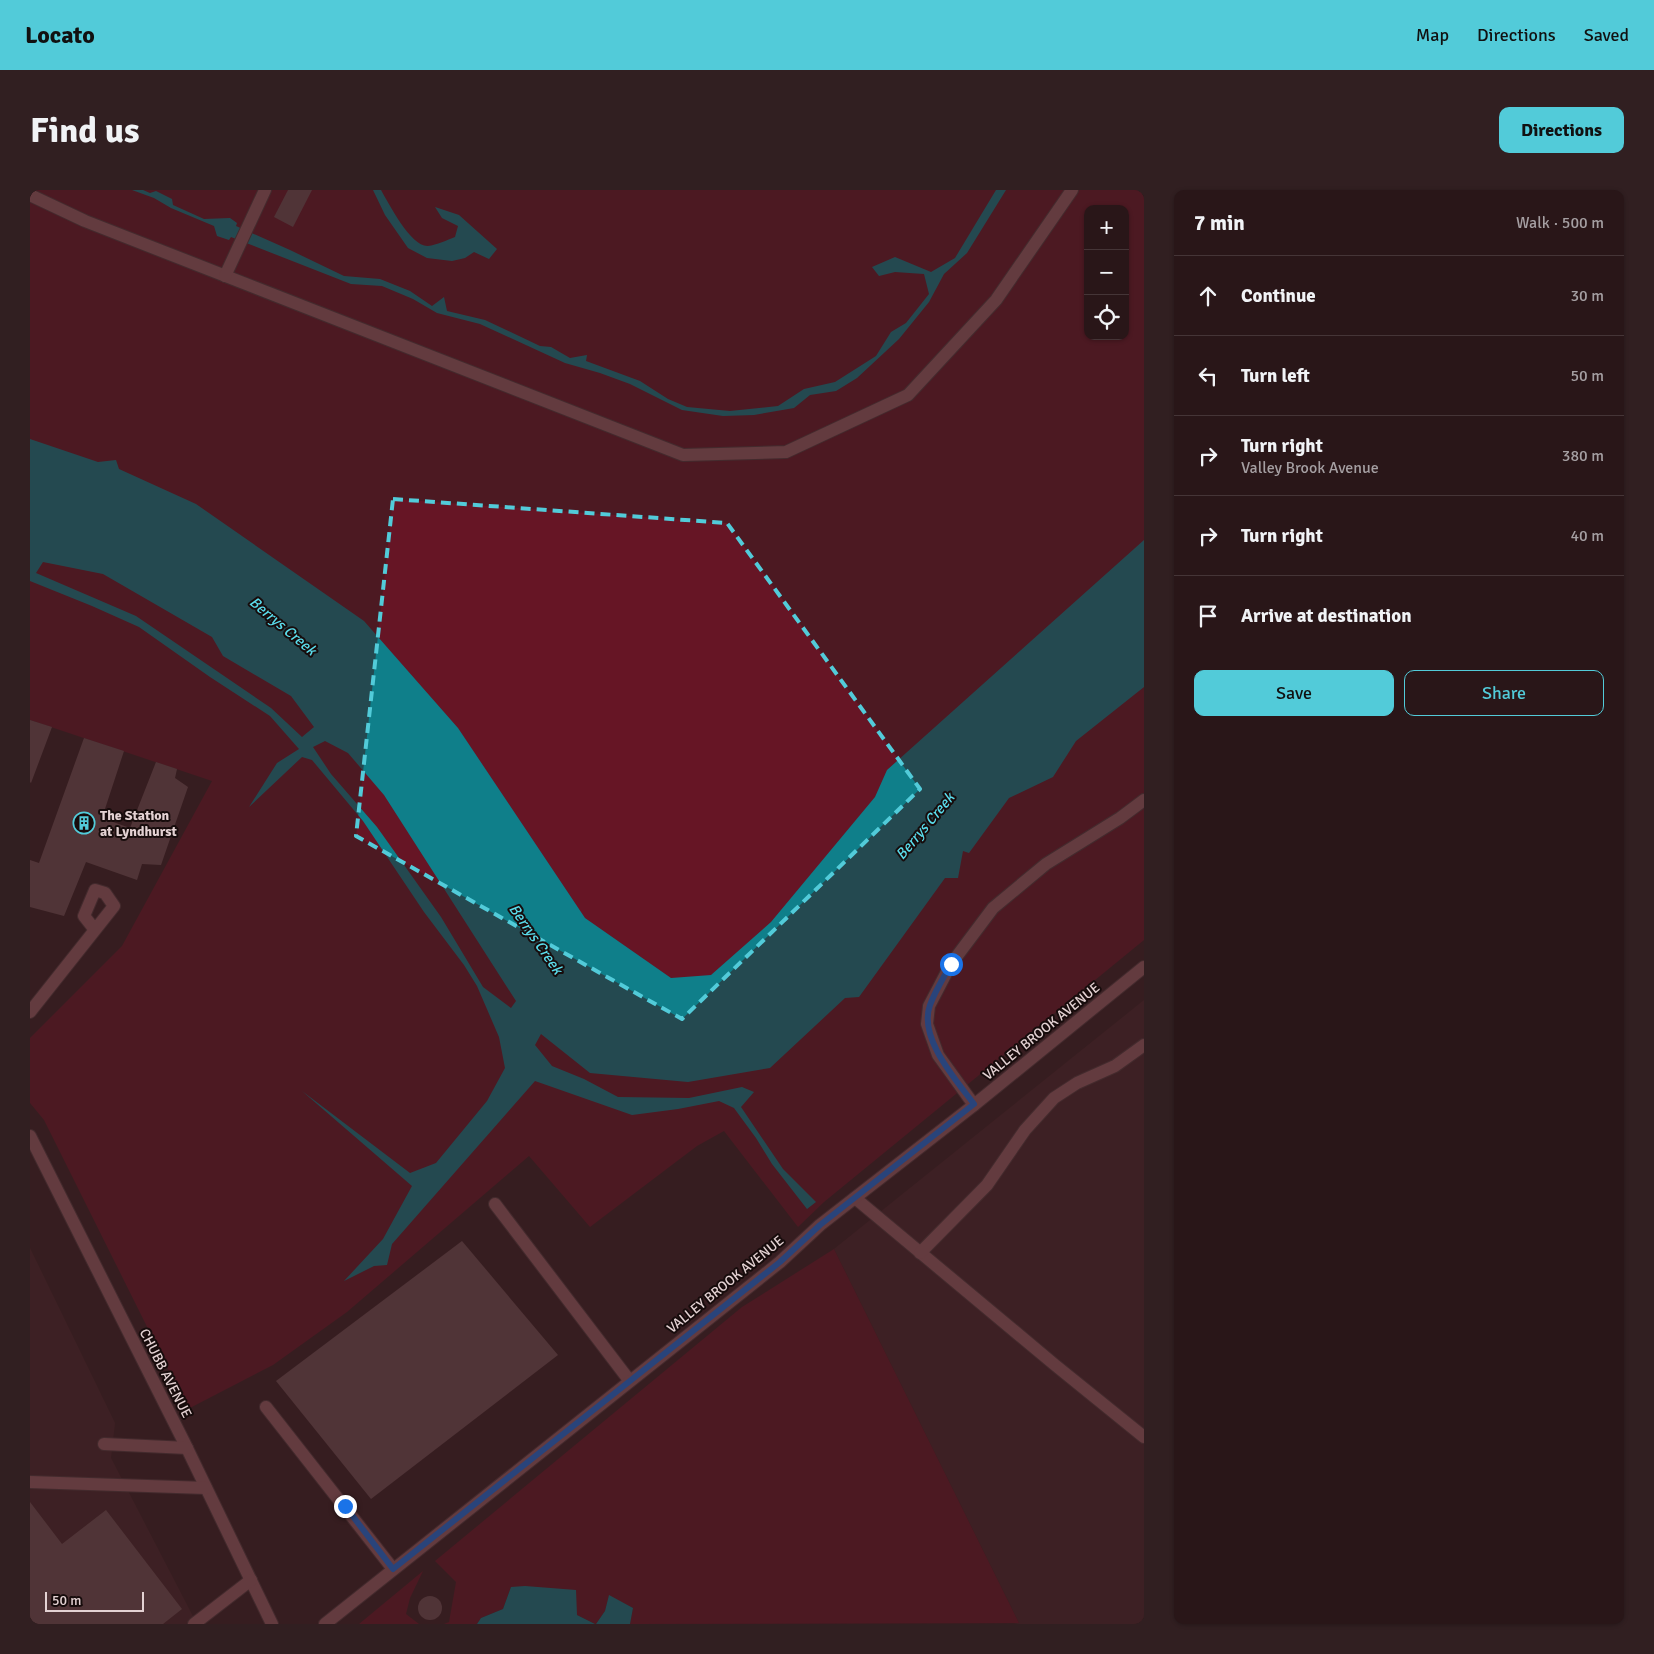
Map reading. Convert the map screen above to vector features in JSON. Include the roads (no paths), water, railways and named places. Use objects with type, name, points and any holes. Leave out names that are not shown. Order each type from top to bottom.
[{"type":"street","points":[[224,276],[265,190]]},
{"type":"street","points":[[30,194],[85,221],[683,455],[786,452],[908,394],[996,300],[1072,190]]},
{"type":"street","points":[[974,1104],[938,1055],[927,1024],[929,1006],[951,964],[993,908],[1046,864],[1120,818],[1144,800]]},
{"type":"street","points":[[30,1012],[96,930]]},
{"type":"street","name":"VALLEY BROOK AVENUE","points":[[325,1624],[629,1380],[780,1262],[820,1225],[1144,968]]},
{"type":"street","points":[[920,1253],[988,1185],[1025,1130],[1054,1098],[1077,1082],[1115,1066],[1144,1044]]},
{"type":"street","name":"CHUBB AVENUE","points":[[30,1136],[187,1448],[272,1624]]},
{"type":"street","points":[[855,1198],[1144,1437]]},
{"type":"street","points":[[494,1204],[629,1380]]},
{"type":"street","points":[[266,1407],[393,1569]]},
{"type":"street","points":[[104,1444],[187,1448]]},
{"type":"street","points":[[30,1482],[206,1488]]},
{"type":"street","points":[[194,1624],[251,1580]]},
{"type":"water","points":[[132,190],[143,190],[150,193],[156,191],[172,199],[173,205],[204,219],[230,218],[237,223],[236,226],[344,276],[380,279],[410,291],[432,306],[444,297],[447,311],[485,320],[540,346],[551,347],[570,358],[587,355],[586,361],[640,381],[668,399],[687,407],[730,411],[778,406],[804,389],[835,382],[876,356],[891,332],[906,323],[929,294],[924,274],[895,272],[879,276],[872,267],[895,257],[931,272],[955,258],[996,190],[1006,190],[967,253],[944,274],[929,302],[899,339],[857,378],[836,391],[810,395],[794,408],[754,415],[723,416],[682,410],[630,384],[565,363],[480,324],[437,313],[413,299],[382,286],[351,284],[231,237],[229,240],[217,236],[214,226],[171,208],[154,198]]},
{"type":"water","points":[[373,190],[381,190],[401,224],[421,244],[428,246],[438,244],[455,237],[458,226],[442,218],[435,207],[459,215],[497,249],[489,259],[474,252],[465,258],[452,261],[427,258],[408,248],[385,215]]},
{"type":"water","name":"Berrys Creek","points":[[30,439],[98,462],[116,460],[119,469],[196,504],[364,621],[458,728],[585,918],[671,978],[711,975],[771,922],[875,797],[887,770],[1144,540],[1144,687],[1076,741],[1053,777],[1009,798],[969,853],[963,851],[958,878],[945,878],[859,997],[845,998],[770,1068],[688,1082],[590,1073],[541,1034],[535,1045],[552,1066],[584,1079],[618,1097],[689,1098],[742,1087],[754,1092],[741,1107],[783,1169],[816,1202],[807,1209],[772,1164],[734,1108],[719,1101],[632,1115],[535,1081],[392,1244],[387,1265],[374,1266],[344,1281],[383,1239],[412,1186],[302,1091],[410,1173],[436,1163],[487,1101],[505,1068],[499,1037],[477,986],[464,965],[424,912],[363,821],[312,760],[302,757],[249,807],[277,763],[299,749],[270,716],[139,627],[30,581]],"holes":[[[43,562],[103,574],[212,637],[223,656],[291,696],[314,727],[302,737],[271,708],[136,616],[36,573]],[[325,741],[348,753],[384,795],[516,1001],[511,1008],[483,987],[441,917],[377,827],[331,774],[313,747]]]},
{"type":"water","points":[[525,1586],[576,1590],[577,1615],[595,1624],[477,1624],[481,1618],[503,1609],[511,1587]]},
{"type":"water","points":[[609,1595],[633,1608],[630,1624],[596,1624],[605,1611]]},
{"type":"place","name":"The Station at Lyndhurst","points":[[84,823]]}]
